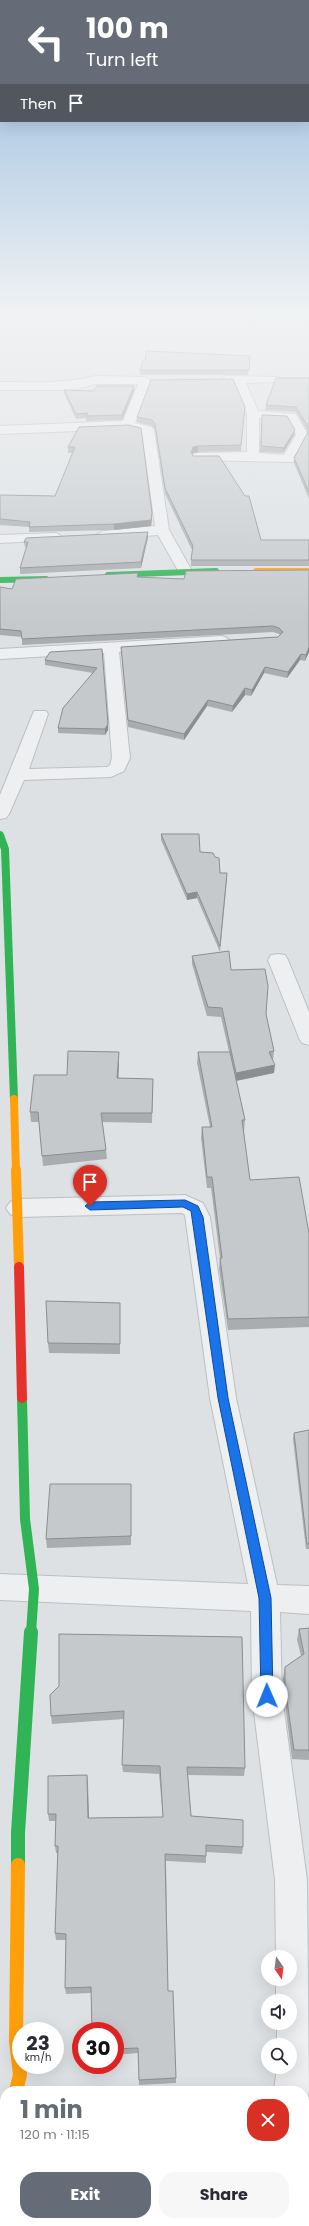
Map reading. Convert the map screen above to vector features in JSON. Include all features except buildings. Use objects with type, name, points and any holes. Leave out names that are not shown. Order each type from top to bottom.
[{"type":"street","points":[[128,425],[131,418]]},
{"type":"street","points":[[252,418],[253,456]]},
{"type":"street","points":[[198,457],[253,456],[288,459],[302,435],[292,418]]},
{"type":"street","points":[[0,430],[128,425],[142,427],[148,430],[150,435],[162,530],[185,571]]},
{"type":"street","points":[[91,536],[162,530]]},
{"type":"street","points":[[0,539],[69,536]]},
{"type":"street","points":[[99,576],[185,571],[228,571]]},
{"type":"street","points":[[243,571],[309,571]]},
{"type":"street","points":[[0,580],[52,578]]},
{"type":"street","points":[[0,654],[235,640]]},
{"type":"street","points":[[18,775],[111,772],[118,767],[121,758],[111,647]]},
{"type":"street","points":[[0,814],[18,775],[40,714]]},
{"type":"street","points":[[0,836],[5,849],[12,999],[25,1519],[34,1589],[18,1833],[16,2041],[20,2075],[17,2086]]},
{"type":"street","points":[[278,960],[309,1038]]},
{"type":"street","points":[[18,1208],[185,1204],[195,1209],[198,1217],[223,1398],[265,1598],[267,1696],[291,1880],[295,2068],[293,2086]]},
{"type":"street","points":[[0,1587],[309,1600]]},
{"type":"traffic: fast","points":[[108,575],[216,571]]},
{"type":"traffic: fast","points":[[0,580],[46,579]]},
{"type":"traffic: fast","points":[[0,835],[5,849],[14,1099]]},
{"type":"traffic: fast","points":[[18,1865],[18,1833],[34,1589],[25,1519],[22,1398]]},
{"type":"traffic: slow","points":[[256,571],[309,571]]},
{"type":"traffic: slow","points":[[14,1099],[19,1267]]},
{"type":"traffic: slow","points":[[17,2086],[20,2075],[16,2041],[18,1865]]},
{"type":"traffic: jam","points":[[19,1267],[22,1398]]},
{"type":"route","points":[[90,1206],[185,1204],[195,1209],[198,1217],[223,1398],[265,1598],[267,1696]]}]
